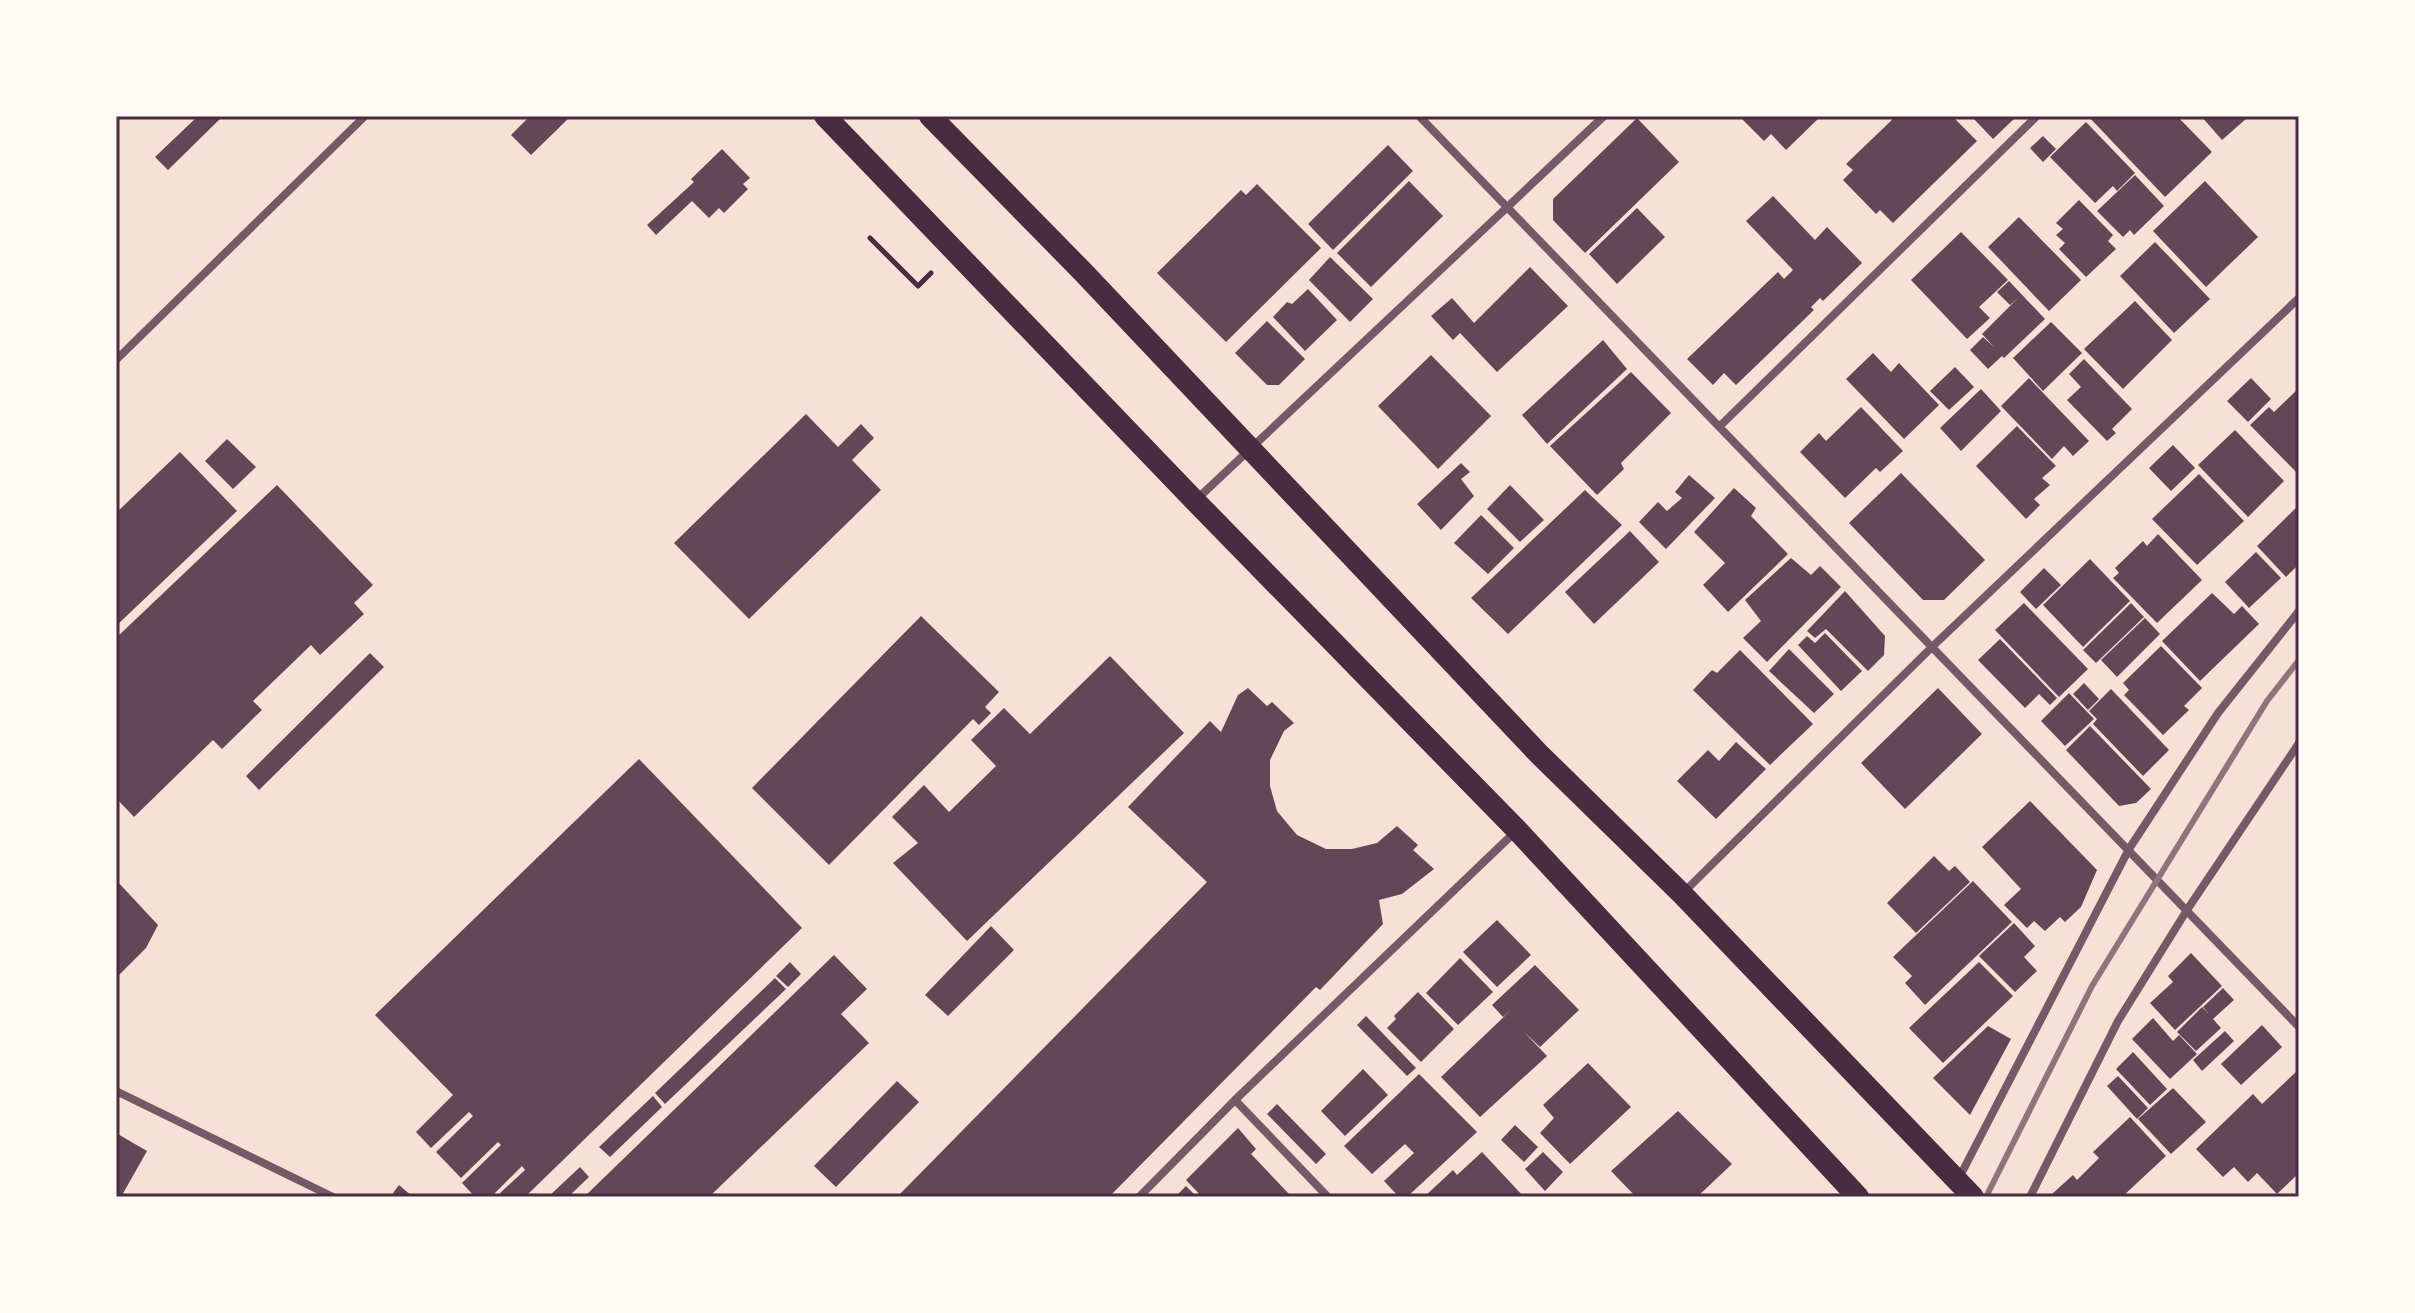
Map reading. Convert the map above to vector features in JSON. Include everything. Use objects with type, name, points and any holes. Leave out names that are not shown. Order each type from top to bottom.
[{"type":"highway","points":[[825,116],[1517,830],[1858,1197]]},
{"type":"highway","points":[[930,116],[1083,272],[1539,754],[1682,894],[1966,1189]]},
{"type":"street","points":[[116,360],[365,116]]},
{"type":"street","points":[[1419,116],[2299,1027]]},
{"type":"street","points":[[1195,501],[1604,116]]},
{"type":"street","points":[[1720,426],[2037,116]]},
{"type":"street","points":[[1682,894],[1933,646],[2299,298]]},
{"type":"street","points":[[1966,1189],[2129,849],[2218,713],[2299,611]]},
{"type":"street","points":[[2030,1197],[2118,1021],[2187,910],[2299,743]]},
{"type":"street","points":[[1139,1197],[1235,1100],[1517,830]]},
{"type":"street","points":[[116,1091],[333,1197]]},
{"type":"street","points":[[1235,1100],[1328,1197]]},
{"type":"path","points":[[870,238],[918,286]]},
{"type":"building","points":[[198,116],[223,116],[168,170],[155,157]]},
{"type":"building","points":[[530,116],[571,116],[531,155],[511,135]]},
{"type":"building","points":[[1739,116],[1821,116],[1786,150],[1771,134],[1764,141]]},
{"type":"building","points":[[1896,116],[1952,116],[1977,141],[1893,223],[1880,210],[1876,214],[1843,180],[1853,170],[1846,164]]},
{"type":"building","points":[[1971,116],[2017,116],[1993,139]]},
{"type":"building","points":[[2088,116],[2177,116],[2212,152],[2165,197]]},
{"type":"building","points":[[2201,116],[2245,116],[2247,118],[2222,140]]},
{"type":"building","points":[[1637,118],[1679,162],[1585,253],[1553,220],[1553,199]]},
{"type":"building","points":[[2086,122],[2135,173],[2117,191],[2113,186],[2095,203],[2050,157]]},
{"type":"building","points":[[2043,136],[2056,149],[2043,162],[2030,148]]},
{"type":"building","points":[[1388,145],[1413,171],[1333,250],[1308,224]]},
{"type":"building","points":[[722,149],[750,178],[743,184],[748,189],[724,213],[719,208],[709,218],[692,201],[656,235],[647,225],[694,182],[691,179]]},
{"type":"building","points":[[2135,175],[2164,206],[2134,235],[2130,230],[2123,237],[2097,211]]},
{"type":"building","points":[[1409,181],[1443,216],[1371,287],[1337,253]]},
{"type":"building","points":[[2205,181],[2258,237],[2206,287],[2153,231]]},
{"type":"building","points":[[1257,184],[1321,248],[1226,342],[1157,273],[1241,190],[1246,195]]},
{"type":"building","points":[[1773,196],[1815,240],[1827,227],[1862,263],[1823,301],[1820,298],[1811,307],[1814,310],[1736,385],[1724,373],[1713,385],[1687,359],[1778,272],[1784,279],[1793,270],[1746,221]]},
{"type":"building","points":[[2079,200],[2113,235],[2108,241],[2116,249],[2086,277],[2059,249],[2065,243],[2056,235],[2063,229],[2056,223]]},
{"type":"building","points":[[1637,208],[1665,237],[1617,284],[1589,254]]},
{"type":"building","points":[[2019,217],[2081,280],[2049,311],[1988,247]]},
{"type":"building","points":[[1961,232],[2008,280],[1979,307],[1990,318],[1967,339],[1911,280]]},
{"type":"building","points":[[2155,242],[2210,299],[2174,333],[2120,276]]},
{"type":"building","points":[[1330,257],[1373,299],[1350,322],[1309,280]]},
{"type":"building","points":[[1530,267],[1568,306],[1497,372],[1460,333],[1453,340],[1431,316],[1452,298],[1474,323]]},
{"type":"building","points":[[2009,281],[2045,319],[1988,369],[1970,350],[1983,337],[1994,347],[1982,334],[2018,298],[2010,305],[1997,292]]},
{"type":"building","points":[[1308,289],[1337,320],[1305,351],[1273,317],[1287,302],[1292,304]]},
{"type":"building","points":[[2135,301],[2172,340],[2123,389],[2084,349]]},
{"type":"building","points":[[1267,321],[1305,359],[1279,385],[1267,385],[1235,353]]},
{"type":"building","points":[[2051,322],[2082,353],[2043,391],[2013,358]]},
{"type":"building","points":[[1603,340],[1627,369],[1547,444],[1522,415]]},
{"type":"building","points":[[1873,353],[1891,372],[1899,363],[1939,405],[1904,439],[1846,379]]},
{"type":"building","points":[[1431,355],[1491,416],[1438,469],[1378,406]]},
{"type":"building","points":[[2084,359],[2132,409],[2112,429],[2116,433],[2107,441],[2067,400],[2081,387],[2069,374]]},
{"type":"building","points":[[1955,367],[1974,387],[1949,410],[1930,391]]},
{"type":"building","points":[[1631,372],[1671,413],[1621,463],[1624,469],[1597,495],[1550,446]]},
{"type":"building","points":[[2029,378],[2089,441],[2073,456],[2064,446],[2052,459],[2001,406]]},
{"type":"building","points":[[2251,378],[2271,399],[2248,422],[2227,401]]},
{"type":"building","points":[[2299,388],[2299,475],[2250,425],[2269,407],[2274,412]]},
{"type":"building","points":[[1981,389],[2001,411],[1961,451],[1940,428]]},
{"type":"building","points":[[1861,407],[1903,451],[1880,472],[1876,468],[1845,498],[1800,452],[1819,433],[1826,441]]},
{"type":"building","points":[[806,414],[838,447],[861,424],[874,438],[852,460],[881,490],[749,619],[674,543]]},
{"type":"building","points":[[2017,426],[2056,466],[2042,478],[2050,485],[2034,499],[2040,505],[2026,519],[1976,466]]},
{"type":"building","points":[[2235,430],[2284,481],[2248,517],[2198,465]]},
{"type":"building","points":[[227,439],[256,467],[233,489],[205,461]]},
{"type":"building","points":[[2173,445],[2195,468],[2171,491],[2149,468]]},
{"type":"building","points":[[180,452],[237,511],[116,626],[116,513]]},
{"type":"building","points":[[1461,463],[1470,472],[1461,479],[1474,496],[1441,530],[1417,504]]},
{"type":"building","points":[[1901,473],[1985,560],[1944,600],[1923,600],[1849,523]]},
{"type":"building","points":[[2199,474],[2244,521],[2197,565],[2152,519]]},
{"type":"building","points":[[1689,475],[1715,498],[1666,549],[1639,522],[1658,502],[1667,511],[1682,498],[1675,492]]},
{"type":"building","points":[[277,485],[373,585],[354,603],[364,614],[320,655],[311,645],[253,701],[262,710],[222,749],[213,740],[134,817],[116,798],[116,638]]},
{"type":"building","points":[[1510,485],[1544,520],[1520,542],[1487,509]]},
{"type":"building","points":[[1734,488],[1756,508],[1751,516],[1788,554],[1728,612],[1703,585],[1725,563],[1694,532]]},
{"type":"building","points":[[1585,490],[1622,525],[1508,634],[1471,598]]},
{"type":"building","points":[[2299,505],[2299,564],[2286,577],[2257,546]]},
{"type":"building","points":[[1481,515],[1514,548],[1488,574],[1454,543]]},
{"type":"building","points":[[1630,531],[1659,562],[1594,624],[1565,592]]},
{"type":"building","points":[[2158,534],[2202,580],[2157,623],[2113,578],[2119,573],[2115,568],[2143,541],[2147,546]]},
{"type":"building","points":[[2256,552],[2281,578],[2249,608],[2225,582]]},
{"type":"building","points":[[1791,558],[1811,575],[1820,566],[1841,587],[1767,662],[1743,638],[1761,621],[1745,600]]},
{"type":"building","points":[[2090,559],[2130,601],[2083,647],[2043,605]]},
{"type":"building","points":[[2044,568],[2061,585],[2036,609],[2020,592]]},
{"type":"building","points":[[1845,591],[1885,636],[1884,655],[1868,671],[1826,629],[1815,638],[1807,631]]},
{"type":"building","points":[[2212,593],[2234,614],[2242,606],[2259,624],[2200,681],[2162,641]]},
{"type":"building","points":[[2024,603],[2088,669],[2059,697],[1995,630]]},
{"type":"building","points":[[2131,603],[2144,617],[2096,663],[2083,650]]},
{"type":"building","points":[[921,616],[999,692],[985,707],[991,713],[979,725],[973,719],[829,865],[752,788]]},
{"type":"building","points":[[2145,618],[2160,634],[2117,677],[2101,660]]},
{"type":"building","points":[[1825,633],[1862,671],[1841,691],[1798,645],[1807,636],[1815,643]]},
{"type":"building","points":[[2000,639],[2057,698],[2050,705],[2039,694],[2025,708],[1978,660]]},
{"type":"building","points":[[2161,646],[2202,688],[2184,706],[2189,710],[2163,735],[2124,695],[2129,690],[2123,683]]},
{"type":"building","points":[[1789,649],[1834,694],[1814,713],[1769,671]]},
{"type":"building","points":[[1740,650],[1813,724],[1770,765],[1693,690],[1712,670],[1717,673]]},
{"type":"building","points":[[370,653],[384,667],[259,790],[246,776]]},
{"type":"building","points":[[1110,656],[1184,733],[967,941],[893,863],[918,843],[892,817],[924,785],[949,812],[996,766],[971,740],[1004,708],[1030,734]]},
{"type":"building","points":[[2084,683],[2099,699],[2088,710],[2073,694]]},
{"type":"building","points":[[1248,688],[1267,706],[1272,702],[1294,723],[1284,731],[1270,760],[1270,786],[1277,811],[1297,835],[1326,849],[1352,849],[1377,843],[1397,826],[1418,845],[1413,850],[1434,869],[1402,894],[1379,900],[1383,924],[1320,990],[1316,987],[1109,1197],[897,1197],[1207,882],[1128,807],[1210,721],[1221,732],[1238,695]]},
{"type":"building","points":[[1938,688],[1982,734],[1905,809],[1861,763]]},
{"type":"building","points":[[2111,689],[2169,750],[2143,776],[2093,724],[2097,719],[2089,711]]},
{"type":"building","points":[[2069,693],[2094,719],[2065,746],[2041,721]]},
{"type":"building","points":[[2090,726],[2151,789],[2136,803],[2119,806],[2066,750]]},
{"type":"building","points":[[1736,742],[1766,769],[1716,819],[1677,781],[1708,750],[1719,761]]},
{"type":"building","points":[[639,759],[802,928],[525,1197],[503,1197],[500,1193],[525,1170],[522,1166],[491,1197],[475,1197],[462,1183],[501,1145],[498,1142],[461,1178],[436,1152],[473,1116],[469,1112],[431,1148],[416,1132],[453,1095],[375,1015]]},
{"type":"building","points":[[2030,801],[2097,870],[2081,907],[2065,922],[2060,917],[2045,931],[2034,921],[2027,928],[2004,905],[2021,889],[1982,847]]},
{"type":"building","points":[[1934,856],[1949,871],[1955,866],[1970,882],[1916,933],[1887,903]]},
{"type":"building","points":[[116,880],[158,925],[146,948],[116,978]]},
{"type":"building","points":[[1973,881],[2012,922],[1925,1005],[1905,983],[1912,976],[1893,957]]},
{"type":"building","points":[[1497,920],[1531,955],[1497,987],[1463,952]]},
{"type":"building","points":[[2014,923],[2035,946],[2024,957],[2037,971],[2015,992],[1979,956]]},
{"type":"building","points":[[991,926],[1014,950],[948,1016],[925,995]]},
{"type":"building","points":[[2191,953],[2222,986],[2175,1030],[2150,1003],[2173,982],[2168,976]]},
{"type":"building","points":[[834,955],[867,989],[841,1014],[869,1043],[709,1197],[584,1197]]},
{"type":"building","points":[[1460,958],[1493,992],[1458,1025],[1426,993]]},
{"type":"building","points":[[790,962],[801,974],[788,987],[776,976]]},
{"type":"building","points":[[1979,962],[2013,996],[1943,1063],[1909,1028]]},
{"type":"building","points":[[1535,965],[1579,1010],[1540,1047],[1524,1032],[1547,1056],[1480,1117],[1441,1077],[1511,1010],[1503,1017],[1492,1005]]},
{"type":"building","points":[[775,978],[786,989],[665,1104],[655,1093]]},
{"type":"building","points":[[2223,988],[2234,1000],[2213,1019],[2221,1028],[2196,1051],[2177,1032],[2202,1007],[2209,1014],[2203,1007]]},
{"type":"building","points":[[1418,992],[1454,1029],[1421,1062],[1387,1028],[1396,1019],[1394,1016]]},
{"type":"building","points":[[1366,1016],[1416,1068],[1407,1076],[1357,1025]]},
{"type":"building","points":[[2153,1018],[2173,1041],[2179,1035],[2197,1054],[2170,1079],[2132,1039]]},
{"type":"building","points":[[2262,1025],[2282,1047],[2241,1085],[2221,1064]]},
{"type":"building","points":[[1988,1026],[2011,1039],[1970,1115],[1933,1078]]},
{"type":"building","points":[[2225,1031],[2234,1041],[2202,1071],[2193,1060]]},
{"type":"building","points":[[2133,1052],[2167,1089],[2150,1105],[2116,1069]]},
{"type":"building","points":[[1588,1063],[1631,1107],[1570,1164],[1540,1133],[1554,1118],[1543,1105]]},
{"type":"building","points":[[1363,1069],[1388,1095],[1345,1136],[1321,1111]]},
{"type":"building","points":[[2297,1071],[2299,1173],[2277,1194],[2257,1173],[2248,1182],[2234,1167],[2223,1177],[2196,1149],[2253,1094],[2262,1104]]},
{"type":"building","points":[[1419,1074],[1477,1132],[1407,1197],[1399,1197],[1384,1181],[1414,1153],[1405,1144],[1372,1174],[1344,1146]]},
{"type":"building","points":[[2118,1076],[2148,1108],[2137,1119],[2107,1086]]},
{"type":"building","points":[[897,1081],[919,1102],[836,1187],[814,1166]]},
{"type":"building","points":[[2173,1088],[2206,1122],[2171,1154],[2138,1119]]},
{"type":"building","points":[[653,1096],[662,1107],[610,1157],[599,1147]]},
{"type":"building","points":[[1277,1104],[1326,1154],[1316,1164],[1267,1114]]},
{"type":"building","points":[[1678,1111],[1732,1164],[1697,1197],[1636,1197],[1611,1171]]},
{"type":"building","points":[[2130,1117],[2166,1156],[2122,1197],[2055,1197],[2052,1194],[2073,1175],[2077,1180],[2099,1158],[2093,1152]]},
{"type":"building","points":[[1515,1125],[1538,1147],[1524,1162],[1501,1140]]},
{"type":"building","points":[[1238,1128],[1256,1149],[1251,1154],[1289,1194],[1286,1197],[1202,1197],[1186,1180]]},
{"type":"building","points":[[116,1133],[147,1151],[121,1197],[116,1197]]},
{"type":"building","points":[[1482,1152],[1524,1197],[1424,1197],[1453,1170],[1457,1175]]},
{"type":"building","points":[[1543,1152],[1563,1172],[1545,1191],[1525,1169]]},
{"type":"building","points":[[580,1167],[589,1177],[568,1197],[548,1197]]},
{"type":"building","points":[[399,1185],[413,1197],[397,1197],[393,1193]]},
{"type":"building","points":[[1186,1186],[1197,1197],[1175,1197]]},
{"type":"railway","points":[[1986,1197],[2092,986],[2267,701],[2299,660]]}]
